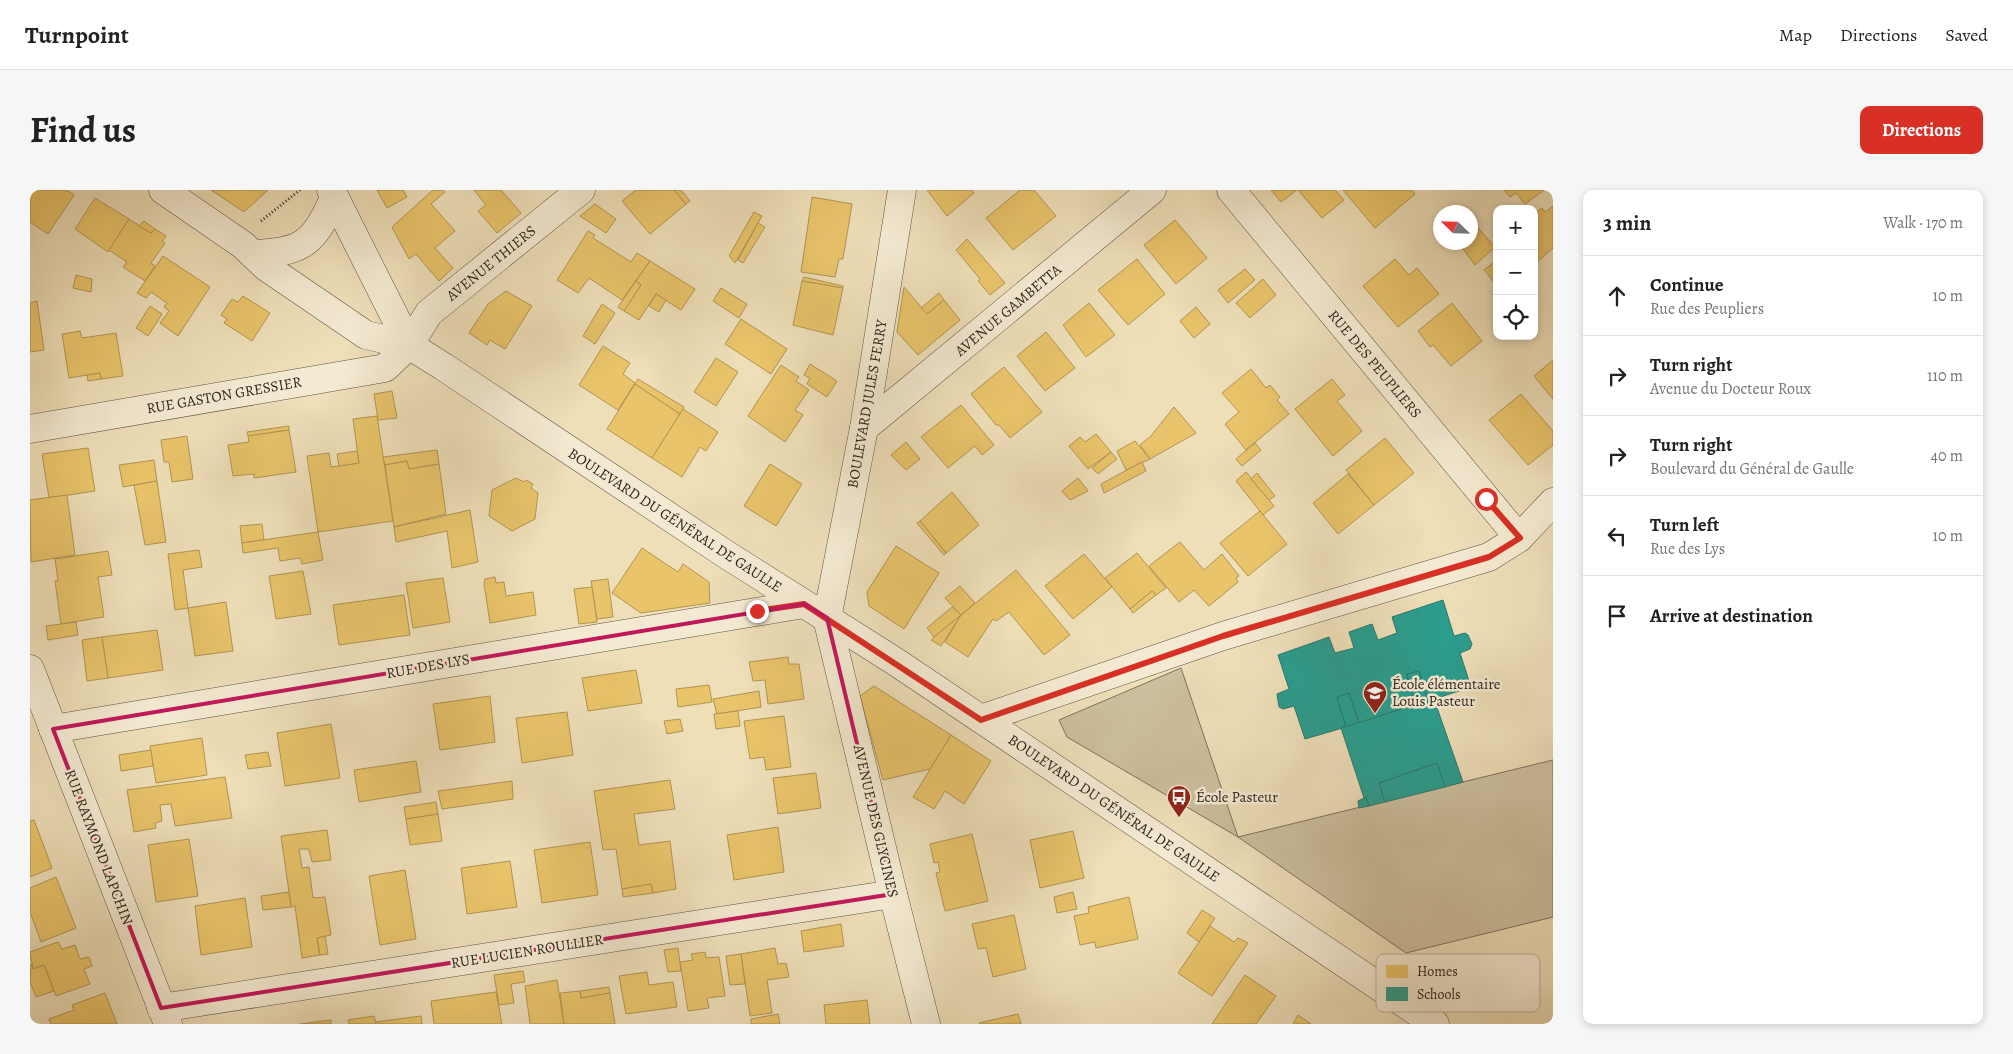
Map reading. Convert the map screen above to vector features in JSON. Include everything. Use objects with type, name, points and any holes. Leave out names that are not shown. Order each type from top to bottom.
[{"type":"street","name":"BOULEVARD DU GÉNÉRAL DE GAULLE","points":[[163,190],[248,249],[266,267],[366,335],[409,345],[827,618],[1376,984]]},
{"type":"street","name":"AVENUE THIERS","points":[[409,345],[429,313],[581,190]]},
{"type":"street","name":"BOULEVARD JULES FERRY","points":[[827,618],[864,428],[902,190]]},
{"type":"street","name":"AVENUE GAMBETTA","points":[[864,428],[1152,190]]},
{"type":"street","name":"RUE DES PEUPLIERS","points":[[1231,190],[1520,538]]},
{"type":"street","points":[[248,249],[279,253],[294,250],[309,239],[325,219],[332,194]]},
{"type":"street","points":[[332,194],[409,345]]},
{"type":"street","name":"RUE GASTON GRESSIER","points":[[30,428],[384,368],[409,345]]},
{"type":"street","points":[[981,720],[1223,636],[1489,557],[1520,538],[1553,502]]},
{"type":"street","name":"RUE DES LYS","points":[[53,729],[804,604]]},
{"type":"street","name":"AVENUE DES GLYCINES","points":[[827,618],[926,1024]]},
{"type":"street","name":"RUE RAYMOND LAPCHIN","points":[[30,669],[165,1016]]},
{"type":"street","name":"RUE LUCIEN ROULLIER","points":[[165,1016],[893,894]]},
{"type":"street","name":"BOULEVARD DU GÉNÉRAL DE GAULLE","points":[[1417,1012],[1435,1024]]},
{"type":"path","points":[[248,249],[251,229],[300,190]]},
{"type":"highlighted area","points":[[804,604],[827,618],[893,894],[161,1008],[53,729]]},
{"type":"shaded area","points":[[1181,668],[1238,837],[1067,737],[1059,720]]},
{"type":"shaded area","points":[[1553,760],[1553,917],[1406,953],[1238,837]]},
{"type":"building: Homes","points":[[30,190],[66,190],[74,195],[48,234],[30,222]]},
{"type":"building: Homes","points":[[211,190],[268,190],[244,212]]},
{"type":"building: Homes","points":[[377,190],[403,190],[407,197],[387,208]]},
{"type":"building: Homes","points":[[433,190],[443,190],[445,192],[431,204],[455,231],[435,248],[453,268],[439,281],[416,254],[409,259],[392,227]]},
{"type":"building: Homes","points":[[474,190],[501,190],[521,213],[497,233],[478,211],[486,205]]},
{"type":"building: Homes","points":[[636,190],[674,190],[686,204],[650,234],[622,201]]},
{"type":"building: Homes","points":[[674,190],[681,190],[690,201],[686,204]]},
{"type":"building: Homes","points":[[927,190],[972,190],[974,193],[947,216]]},
{"type":"building: Homes","points":[[1020,190],[1034,190],[1056,216],[1013,250],[986,218]]},
{"type":"building: Homes","points":[[1271,190],[1297,190],[1281,202]]},
{"type":"building: Homes","points":[[1298,190],[1335,190],[1344,200],[1322,218]]},
{"type":"building: Homes","points":[[1343,190],[1412,190],[1415,194],[1375,228]]},
{"type":"building: Homes","points":[[1504,190],[1544,190],[1525,204],[1516,193],[1510,197]]},
{"type":"building: Homes","points":[[812,197],[852,204],[843,259],[839,259],[835,277],[801,272]]},
{"type":"building: Homes","points":[[95,198],[129,219],[108,252],[75,229]]},
{"type":"building: Homes","points":[[595,204],[616,219],[606,233],[580,216]]},
{"type":"building: Homes","points":[[1553,206],[1553,248],[1538,261],[1538,211],[1542,208],[1545,212]]},
{"type":"building: Homes","points":[[754,212],[762,216],[735,263],[729,256]]},
{"type":"building: Homes","points":[[129,219],[151,233],[155,229],[166,236],[162,241],[165,243],[151,263],[155,266],[145,281],[123,267],[127,262],[109,250]]},
{"type":"building: Homes","points":[[1175,220],[1207,258],[1176,284],[1144,245]]},
{"type":"building: Homes","points":[[144,221],[155,229],[151,233],[139,226]]},
{"type":"building: Homes","points":[[758,223],[765,227],[743,263],[738,260]]},
{"type":"building: Homes","points":[[1478,228],[1493,245],[1493,249],[1475,265],[1464,250],[1478,250]]},
{"type":"building: Homes","points":[[588,231],[595,235],[593,238],[631,262],[637,253],[650,261],[622,300],[589,278],[578,293],[557,280]]},
{"type":"building: Homes","points":[[967,239],[1005,283],[990,295],[978,281],[980,279],[956,250]]},
{"type":"building: Homes","points":[[163,256],[210,287],[178,336],[160,323],[169,311],[164,307],[167,303],[151,292],[146,298],[137,293]]},
{"type":"building: Homes","points":[[1137,259],[1165,294],[1128,325],[1098,290]]},
{"type":"building: Homes","points":[[1395,259],[1409,275],[1417,268],[1439,294],[1398,327],[1363,286]]},
{"type":"building: Homes","points":[[650,261],[695,289],[681,310],[656,294],[639,320],[624,311],[641,285],[636,281]]},
{"type":"building: Homes","points":[[1493,263],[1493,281],[1484,270]]},
{"type":"building: Homes","points":[[1245,269],[1255,280],[1228,303],[1218,290]]},
{"type":"building: Homes","points":[[76,275],[92,279],[91,292],[73,288]]},
{"type":"building: Homes","points":[[804,277],[843,286],[843,288],[802,281]]},
{"type":"building: Homes","points":[[1263,279],[1276,295],[1250,318],[1236,303]]},
{"type":"building: Homes","points":[[636,281],[641,285],[624,311],[618,307]]},
{"type":"building: Homes","points":[[802,281],[843,288],[833,335],[793,325]]},
{"type":"building: Homes","points":[[904,287],[927,314],[944,300],[960,320],[918,355],[897,332]]},
{"type":"building: Homes","points":[[721,288],[747,304],[739,318],[713,301]]},
{"type":"building: Homes","points":[[506,291],[532,306],[505,349],[490,340],[487,345],[469,333],[488,304]]},
{"type":"building: Homes","points":[[939,293],[944,300],[927,314],[921,308]]},
{"type":"building: Homes","points":[[656,294],[666,300],[659,312],[649,306]]},
{"type":"building: Homes","points":[[243,296],[270,313],[252,341],[224,323],[227,319],[221,315],[232,299],[238,302]]},
{"type":"building: Homes","points":[[37,301],[44,350],[30,352],[30,303]]},
{"type":"building: Homes","points":[[1089,303],[1115,335],[1086,357],[1063,325]]},
{"type":"building: Homes","points":[[1452,303],[1482,341],[1451,366],[1433,345],[1430,347],[1418,331]]},
{"type":"building: Homes","points":[[602,304],[615,313],[595,344],[583,336]]},
{"type":"building: Homes","points":[[150,306],[162,314],[148,336],[136,328]]},
{"type":"building: Homes","points":[[1196,307],[1210,324],[1194,338],[1180,321]]},
{"type":"building: Homes","points":[[741,319],[787,349],[771,374],[725,344]]},
{"type":"building: Homes","points":[[80,331],[82,338],[116,333],[123,376],[101,379],[100,373],[69,378],[62,334]]},
{"type":"building: Homes","points":[[1046,332],[1075,368],[1045,391],[1017,356]]},
{"type":"building: Homes","points":[[603,346],[630,363],[623,374],[635,383],[618,410],[579,385]]},
{"type":"building: Homes","points":[[716,358],[738,372],[716,406],[694,392]]},
{"type":"building: Homes","points":[[1553,360],[1553,399],[1534,376]]},
{"type":"building: Homes","points":[[810,364],[837,381],[827,397],[807,384],[810,378],[804,375]]},
{"type":"building: Homes","points":[[781,365],[799,377],[796,381],[809,390],[795,410],[803,415],[785,442],[748,416]]},
{"type":"building: Homes","points":[[1004,367],[1042,412],[1010,438],[999,425],[996,425],[971,394]]},
{"type":"building: Homes","points":[[1251,369],[1266,388],[1270,385],[1280,397],[1277,400],[1289,414],[1246,450],[1225,424],[1239,412],[1222,393]]},
{"type":"building: Homes","points":[[100,373],[101,379],[88,381],[87,375]]},
{"type":"building: Homes","points":[[638,379],[684,407],[680,414],[635,384]]},
{"type":"building: Homes","points":[[1332,379],[1345,395],[1337,401],[1362,431],[1333,456],[1295,409]]},
{"type":"building: Homes","points":[[635,384],[680,414],[652,458],[607,429]]},
{"type":"building: Homes","points":[[392,391],[397,418],[378,420],[374,394]]},
{"type":"building: Homes","points":[[1521,394],[1553,431],[1553,445],[1528,465],[1489,420]]},
{"type":"building: Homes","points":[[961,405],[994,445],[982,455],[975,446],[948,468],[921,437]]},
{"type":"building: Homes","points":[[1174,407],[1196,433],[1150,459],[1140,445],[1151,436]]},
{"type":"building: Homes","points":[[683,409],[718,432],[706,451],[700,447],[682,477],[652,458]]},
{"type":"building: Homes","points":[[377,416],[393,521],[318,532],[307,456],[329,453],[331,467],[359,463],[353,419]]},
{"type":"building: Homes","points":[[289,426],[289,430],[248,436],[247,432]]},
{"type":"building: Homes","points":[[289,430],[296,472],[254,478],[254,474],[233,476],[228,445],[249,442],[248,436]]},
{"type":"building: Homes","points":[[1096,434],[1111,452],[1088,469],[1069,446],[1080,437],[1085,442]]},
{"type":"building: Homes","points":[[187,436],[193,479],[172,482],[169,462],[164,462],[161,440]]},
{"type":"building: Homes","points":[[1385,438],[1414,473],[1374,505],[1346,470]]},
{"type":"building: Homes","points":[[1135,441],[1150,459],[1126,470],[1117,451]]},
{"type":"building: Homes","points":[[906,442],[920,459],[906,470],[891,455]]},
{"type":"building: Homes","points":[[1255,443],[1261,450],[1242,466],[1236,459]]},
{"type":"building: Homes","points":[[88,448],[95,491],[49,498],[42,454]]},
{"type":"building: Homes","points":[[437,450],[439,464],[409,469],[407,461],[385,465],[383,457]]},
{"type":"building: Homes","points":[[357,451],[359,463],[339,466],[337,454]]},
{"type":"building: Homes","points":[[1111,452],[1117,459],[1098,474],[1092,468]]},
{"type":"building: Homes","points":[[154,460],[157,481],[123,487],[119,465]]},
{"type":"building: Homes","points":[[407,461],[409,469],[439,464],[446,514],[394,527],[385,465]]},
{"type":"building: Homes","points":[[1142,462],[1146,471],[1104,493],[1101,484]]},
{"type":"building: Homes","points":[[770,464],[802,484],[776,526],[744,506]]},
{"type":"building: Homes","points":[[1246,472],[1274,506],[1263,515],[1236,481]]},
{"type":"building: Homes","points":[[1257,473],[1275,496],[1269,500],[1251,479]]},
{"type":"building: Homes","points":[[1348,474],[1374,505],[1338,534],[1313,503]]},
{"type":"building: Homes","points":[[516,478],[533,484],[531,488],[538,493],[535,519],[512,531],[489,516],[492,490]]},
{"type":"building: Homes","points":[[1078,478],[1088,491],[1070,500],[1062,491]]},
{"type":"building: Homes","points":[[157,481],[166,542],[145,545],[134,485]]},
{"type":"building: Homes","points":[[952,492],[979,525],[946,553],[920,521]]},
{"type":"building: Homes","points":[[67,495],[75,555],[31,562],[30,500]]},
{"type":"building: Homes","points":[[470,510],[478,562],[452,568],[447,531],[396,542],[394,527]]},
{"type":"building: Homes","points":[[1260,511],[1287,544],[1248,576],[1220,543]]},
{"type":"building: Homes","points":[[920,521],[946,553],[944,555],[917,523]]},
{"type":"building: Homes","points":[[262,524],[264,540],[242,543],[240,526]]},
{"type":"building: Homes","points":[[318,532],[323,560],[302,564],[300,558],[280,561],[278,548],[243,553],[242,543]]},
{"type":"building: Homes","points":[[1180,542],[1204,570],[1222,554],[1239,576],[1236,578],[1238,582],[1209,606],[1194,590],[1179,602],[1149,566]]},
{"type":"building: Homes","points":[[896,546],[939,573],[904,629],[869,606],[867,592]]},
{"type":"building: Homes","points":[[642,548],[678,572],[683,564],[709,582],[710,603],[641,613],[612,593]]},
{"type":"building: Homes","points":[[199,550],[202,567],[183,570],[188,608],[175,610],[168,554]]},
{"type":"building: Homes","points":[[108,551],[112,575],[98,577],[104,617],[61,624],[55,581],[58,581],[55,559]]},
{"type":"building: Homes","points":[[1137,553],[1166,588],[1156,595],[1152,591],[1130,609],[1105,578]]},
{"type":"building: Homes","points":[[1084,554],[1112,587],[1073,619],[1045,586]]},
{"type":"building: Homes","points":[[1016,570],[1070,635],[1044,655],[1009,612],[996,621],[993,619],[968,657],[945,642],[961,615]]},
{"type":"building: Homes","points":[[303,571],[311,614],[276,619],[269,576]]},
{"type":"building: Homes","points":[[495,577],[496,583],[504,582],[506,596],[533,592],[536,615],[490,623],[484,584],[485,579]]},
{"type":"building: Homes","points":[[443,578],[450,622],[413,628],[406,583]]},
{"type":"building: Homes","points":[[608,579],[613,617],[597,619],[591,581]]},
{"type":"building: Homes","points":[[960,586],[975,603],[961,615],[945,598]]},
{"type":"building: Homes","points":[[592,587],[597,622],[579,624],[574,589]]},
{"type":"building: Homes","points":[[1152,591],[1156,595],[1133,613],[1130,609]]},
{"type":"building: Homes","points":[[404,595],[410,635],[339,645],[333,605]]},
{"type":"building: Homes","points":[[226,602],[233,651],[195,656],[188,608]]},
{"type":"building: Homes","points":[[952,607],[961,615],[934,637],[927,628]]},
{"type":"building: Homes","points":[[961,615],[941,646],[931,640],[934,637]]},
{"type":"building: Homes","points":[[76,622],[78,635],[48,640],[46,626]]},
{"type":"building: Homes","points":[[157,630],[163,670],[108,678],[102,637]]},
{"type":"building: Homes","points":[[102,637],[108,678],[87,681],[82,640]]},
{"type":"building: Homes","points":[[788,657],[789,664],[799,664],[804,699],[768,704],[765,680],[753,681],[749,662]]},
{"type":"building: Homes","points":[[636,670],[642,703],[588,711],[582,678]]},
{"type":"building: Homes","points":[[709,685],[712,702],[678,707],[676,689]]},
{"type":"building: Homes","points":[[874,686],[951,735],[930,769],[883,780],[860,696]]},
{"type":"building: Homes","points":[[759,691],[761,707],[717,714],[713,699]]},
{"type":"building: Homes","points":[[490,696],[495,742],[440,750],[433,704]]},
{"type":"building: Homes","points":[[738,711],[740,726],[716,729],[714,714]]},
{"type":"building: Homes","points":[[567,712],[573,755],[522,763],[516,718]]},
{"type":"building: Homes","points":[[784,716],[791,767],[766,770],[764,757],[750,759],[744,721]]},
{"type":"building: Homes","points":[[680,719],[683,731],[667,734],[664,721]]},
{"type":"building: Homes","points":[[331,724],[340,778],[285,786],[277,733]]},
{"type":"building: Homes","points":[[951,735],[991,761],[964,804],[945,791],[934,809],[913,797]]},
{"type":"building: Homes","points":[[202,738],[207,775],[156,783],[150,746]]},
{"type":"building: Homes","points":[[151,750],[153,766],[121,771],[119,755]]},
{"type":"building: Homes","points":[[268,752],[271,766],[248,769],[245,755]]},
{"type":"building: Homes","points":[[416,761],[421,792],[359,802],[354,770]]},
{"type":"building: Homes","points":[[816,773],[821,808],[778,814],[773,778]]},
{"type":"building: Homes","points":[[225,777],[232,818],[175,826],[171,804],[160,805],[162,821],[155,823],[156,828],[134,832],[127,790]]},
{"type":"building: Homes","points":[[670,780],[675,809],[634,814],[639,845],[670,841],[676,889],[653,893],[651,884],[622,889],[616,849],[603,850],[594,791]]},
{"type":"building: Homes","points":[[512,781],[513,799],[442,809],[438,791]]},
{"type":"building: Homes","points":[[436,802],[438,814],[406,819],[404,807]]},
{"type":"building: Homes","points":[[438,814],[442,841],[410,845],[406,819]]},
{"type":"building: Homes","points":[[34,820],[52,868],[30,877],[30,821]]},
{"type":"building: Homes","points":[[778,827],[784,872],[734,880],[727,835]]},
{"type":"building: Homes","points":[[327,830],[331,860],[312,862],[309,849],[299,849],[302,868],[309,867],[313,898],[325,897],[331,935],[317,938],[320,955],[302,958],[295,906],[291,907],[281,836]]},
{"type":"building: Homes","points":[[1073,831],[1084,878],[1040,888],[1030,840]]},
{"type":"building: Homes","points":[[972,834],[988,901],[945,911],[936,873],[940,872],[938,862],[934,863],[930,844]]},
{"type":"building: Homes","points":[[189,839],[198,896],[156,902],[148,845]]},
{"type":"building: Homes","points":[[590,842],[598,895],[542,903],[534,850]]},
{"type":"building: Homes","points":[[510,861],[517,907],[467,914],[461,868]]},
{"type":"building: Homes","points":[[405,870],[416,939],[380,945],[369,876]]},
{"type":"building: Homes","points":[[56,877],[76,928],[41,942],[30,912],[30,888]]},
{"type":"building: Homes","points":[[651,884],[653,893],[623,897],[622,889]]},
{"type":"building: Homes","points":[[289,892],[291,907],[263,910],[261,896]]},
{"type":"building: Homes","points":[[1073,892],[1077,909],[1057,913],[1054,897]]},
{"type":"building: Homes","points":[[1129,897],[1138,939],[1096,948],[1095,942],[1080,945],[1074,916],[1089,913],[1088,907]]},
{"type":"building: Homes","points":[[245,898],[252,947],[201,955],[195,906]]},
{"type":"building: Homes","points":[[1202,910],[1215,918],[1199,942],[1187,933]]},
{"type":"building: Homes","points":[[1014,915],[1026,969],[993,977],[986,948],[978,949],[972,924]]},
{"type":"building: Homes","points":[[841,924],[844,946],[804,952],[801,931]]},
{"type":"building: Homes","points":[[1210,926],[1234,942],[1238,938],[1248,943],[1212,996],[1178,973]]},
{"type":"building: Homes","points":[[325,936],[328,954],[320,955],[317,938]]},
{"type":"building: Homes","points":[[58,942],[62,949],[75,945],[80,959],[89,957],[92,966],[84,969],[90,984],[56,996],[44,965],[33,969],[30,952]]},
{"type":"building: Homes","points":[[678,948],[681,971],[668,972],[664,950]]},
{"type":"building: Homes","points":[[775,948],[778,964],[786,963],[789,977],[767,980],[772,1013],[750,1016],[741,954]]},
{"type":"building: Homes","points":[[705,952],[706,958],[719,957],[725,996],[707,998],[709,1008],[688,1011],[680,962],[693,960],[691,954]]},
{"type":"building: Homes","points":[[741,954],[745,984],[730,985],[726,956]]},
{"type":"building: Homes","points":[[31,964],[33,969],[44,965],[54,991],[36,997],[30,982]]},
{"type":"building: Homes","points":[[523,971],[525,982],[511,984],[514,1003],[499,1005],[494,975]]},
{"type":"building: Homes","points":[[647,972],[649,985],[673,982],[677,1007],[626,1014],[619,976]]},
{"type":"building: Homes","points":[[1245,975],[1276,996],[1256,1024],[1212,1024]]},
{"type":"building: Homes","points":[[557,980],[564,1024],[530,1024],[525,986]]},
{"type":"building: Homes","points":[[609,987],[610,993],[581,998],[580,991]]},
{"type":"building: Homes","points":[[580,991],[581,998],[610,993],[615,1024],[564,1024],[560,993]]},
{"type":"building: Homes","points":[[496,992],[502,1024],[434,1024],[431,1001]]},
{"type":"building: Homes","points":[[105,993],[117,1024],[51,1024],[49,1019],[74,1010],[72,1005]]},
{"type":"building: Homes","points":[[867,1000],[870,1024],[826,1024],[824,1005]]},
{"type":"building: Homes","points":[[778,1014],[780,1024],[751,1024],[751,1019]]},
{"type":"building: Homes","points":[[1018,1014],[1021,1024],[979,1023]]},
{"type":"building: Homes","points":[[1298,1015],[1311,1024],[1293,1024]]},
{"type":"building: Homes","points":[[374,1016],[376,1024],[349,1024],[348,1020]]},
{"type":"building: Homes","points":[[421,1016],[422,1024],[376,1024],[376,1022]]},
{"type":"building: Homes","points":[[331,1020],[331,1024],[300,1024]]},
{"type":"building: Schools","points":[[1443,600],[1454,636],[1465,633],[1472,644],[1470,649],[1460,653],[1471,687],[1428,701],[1419,671],[1407,674],[1415,704],[1359,723],[1349,693],[1337,697],[1346,727],[1305,739],[1294,706],[1283,709],[1279,707],[1277,694],[1289,689],[1278,655],[1329,637],[1335,653],[1354,648],[1349,632],[1372,624],[1378,640],[1397,633],[1392,617]]},
{"type":"building: Schools","points":[[1419,671],[1428,701],[1415,704],[1407,674]]},
{"type":"building: Schools","points":[[1349,693],[1359,723],[1346,727],[1337,697]]},
{"type":"building: Schools","points":[[1434,699],[1463,782],[1445,787],[1437,763],[1379,783],[1385,802],[1369,806],[1366,797],[1364,798],[1341,728]]},
{"type":"building: Schools","points":[[1437,763],[1445,787],[1385,802],[1379,783]]},
{"type":"building: Schools","points":[[1366,797],[1369,806],[1359,808],[1358,801]]},
{"type":"place","name":"École élémentaire Louis Pasteur","points":[[1375,714]]},
{"type":"place","name":"École Pasteur","points":[[1179,818]]},
{"type":"route","points":[[757,611],[804,604],[896,662],[981,720],[1223,636],[1489,557],[1520,538],[1486,499]]}]
